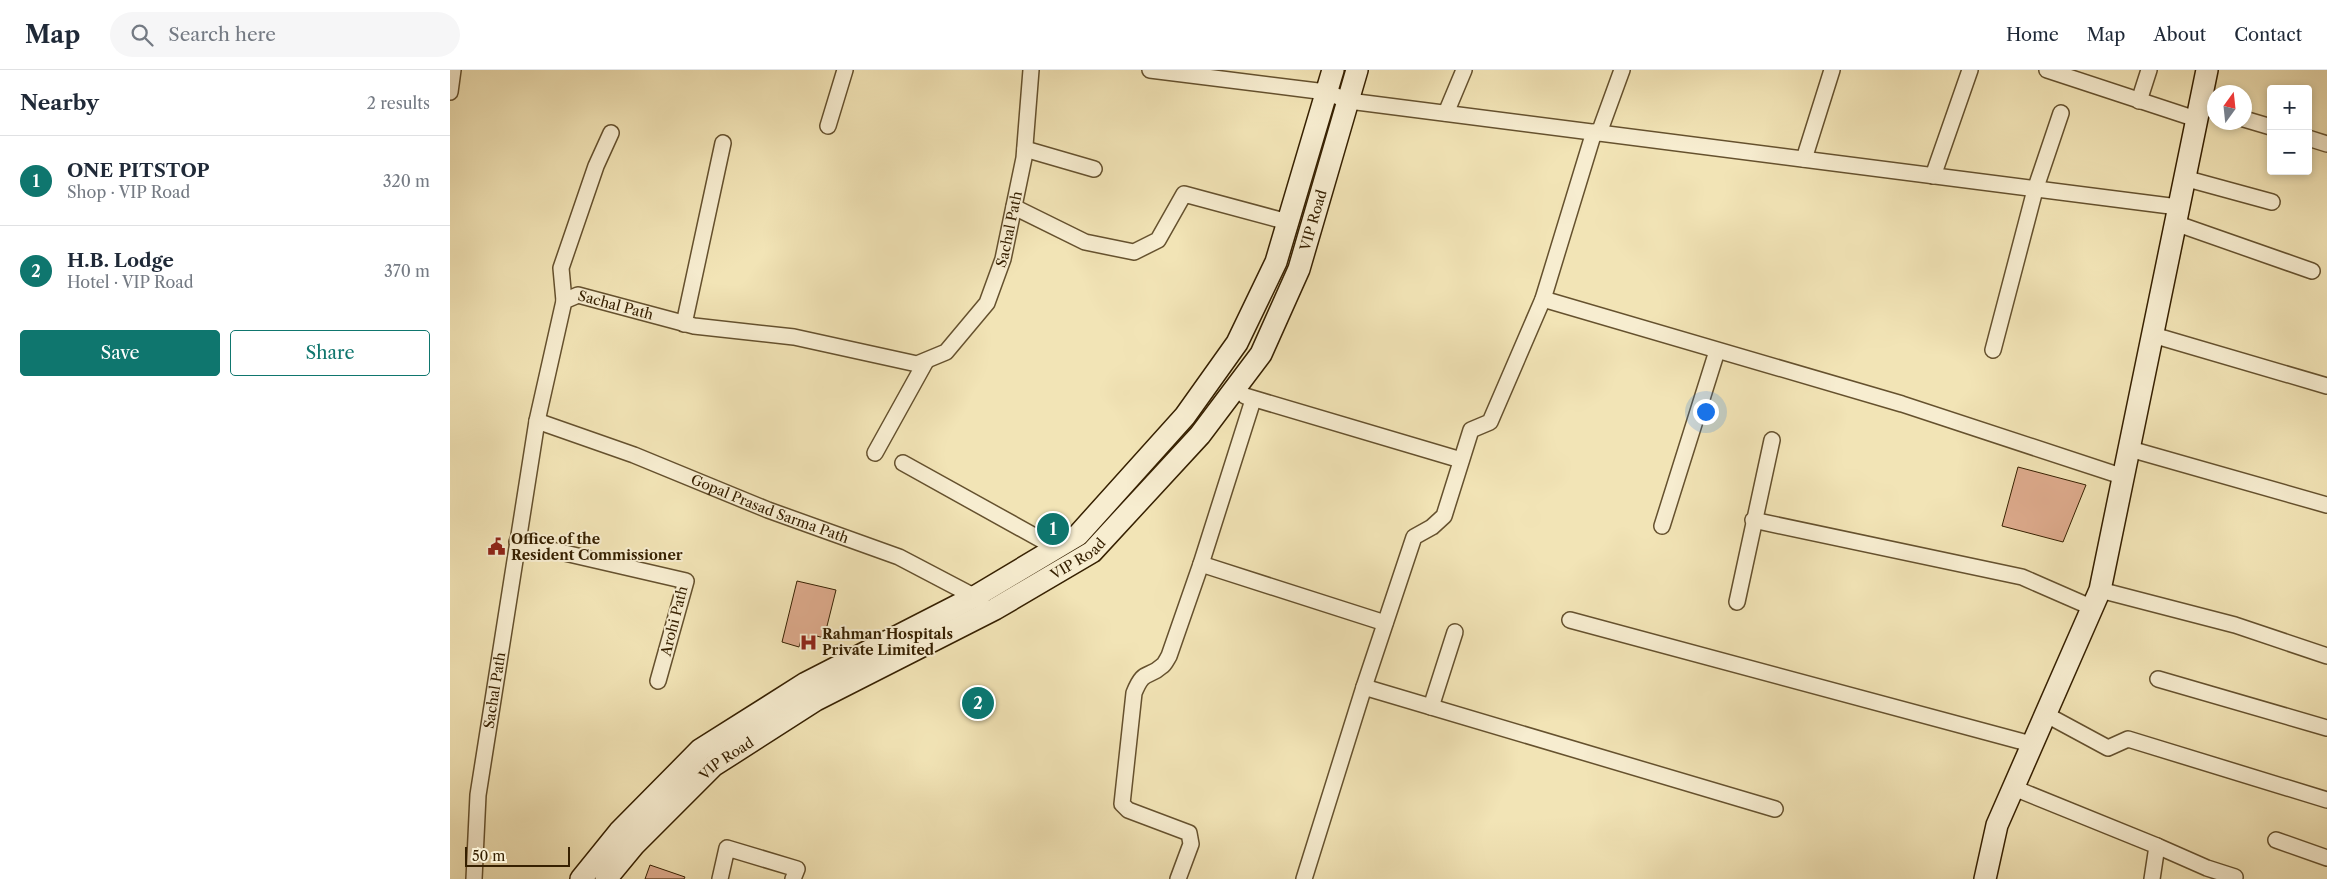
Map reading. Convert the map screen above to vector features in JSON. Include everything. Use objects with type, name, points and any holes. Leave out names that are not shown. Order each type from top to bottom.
[{"type":"main road","name":"VIP Road","points":[[581,879],[619,832],[700,750],[806,683],[976,596],[1078,534],[1185,416],[1237,343],[1276,262],[1333,70]]},
{"type":"main road","name":"VIP Road","points":[[606,879],[634,845],[713,766],[816,700],[995,609],[1092,552],[1200,435],[1261,354],[1299,270],[1357,70]]},
{"type":"main road","points":[[1985,879],[1997,825],[2096,599],[2130,449],[2184,178],[2203,112],[2207,70]]},
{"type":"street","points":[[450,92],[454,70]]},
{"type":"street","points":[[828,126],[845,70]]},
{"type":"street","name":"Sachal Path","points":[[474,879],[478,795],[517,542],[537,421],[564,301],[578,295],[684,324],[794,337],[917,364],[946,352],[987,303],[1003,259],[1025,149],[1030,70]]},
{"type":"street","points":[[1150,70],[1190,72],[1326,92],[1349,101],[1446,112],[2035,190],[2176,215],[2312,271]]},
{"type":"street","points":[[1446,112],[1464,70]]},
{"type":"street","points":[[1304,879],[1364,687],[1414,537],[1432,527],[1444,516],[1471,430],[1490,422],[1543,299],[1597,132],[1622,70]]},
{"type":"street","points":[[1804,159],[1832,70]]},
{"type":"street","points":[[1933,176],[1970,70]]},
{"type":"street","points":[[2047,70],[2086,77],[2139,101],[2203,112]]},
{"type":"street","points":[[2139,101],[2149,70]]},
{"type":"street","points":[[1993,350],[2035,190],[2061,113]]},
{"type":"street","points":[[2252,121],[2267,126]]},
{"type":"street","points":[[564,301],[561,268],[596,166],[612,133]]},
{"type":"street","points":[[2312,139],[2327,144]]},
{"type":"street","points":[[684,324],[723,143]]},
{"type":"street","points":[[1025,149],[1094,169]]},
{"type":"street","points":[[2184,178],[2272,202]]},
{"type":"street","points":[[1014,207],[1085,242],[1134,252],[1158,240],[1184,194],[1288,222]]},
{"type":"street","points":[[1543,299],[1902,404],[2124,477]]},
{"type":"street","points":[[2153,335],[2327,386]]},
{"type":"street","points":[[1662,526],[1717,351]]},
{"type":"street","points":[[875,452],[926,360]]},
{"type":"street","points":[[1233,390],[1253,400],[1461,460]]},
{"type":"street","points":[[1178,879],[1191,844],[1189,834],[1128,810],[1122,804],[1134,693],[1138,682],[1145,674],[1162,667],[1169,656],[1201,564],[1253,400]]},
{"type":"street","name":"Gopal Prasad Sarma Path","points":[[537,421],[634,455],[768,510],[900,557],[976,596],[995,609]]},
{"type":"street","points":[[1737,602],[1753,520],[1772,440]]},
{"type":"street","points":[[2130,449],[2327,505]]},
{"type":"street","points":[[903,463],[1056,548]]},
{"type":"street","points":[[1753,520],[2022,577],[2096,599],[2235,625],[2327,656]]},
{"type":"street","name":"Arohi Path","points":[[517,542],[686,581],[658,681]]},
{"type":"street","points":[[1201,564],[1386,623]]},
{"type":"street","points":[[1570,620],[2031,744]]},
{"type":"street","points":[[1431,707],[1455,632]]},
{"type":"street","points":[[2158,679],[2327,728]]},
{"type":"street","points":[[1364,687],[1775,809]]},
{"type":"street","points":[[2045,714],[2108,748],[2128,739],[2327,800]]},
{"type":"street","points":[[2014,788],[2207,868],[2235,877]]},
{"type":"street","points":[[2276,840],[2327,858]]},
{"type":"street","points":[[2152,879],[2157,846]]},
{"type":"street","points":[[720,879],[727,848],[797,869],[793,879]]},
{"type":"building","points":[[2018,467],[2086,485],[2063,542],[2002,526]]},
{"type":"building","name":"Rahman Hospitals Private Limited","points":[[797,581],[836,590],[824,638],[813,635],[811,643],[801,640],[799,647],[782,642]]},
{"type":"building","points":[[650,865],[685,877],[684,879],[645,879]]},
{"type":"place","name":"ONE PITSTOP","points":[[1053,529]]},
{"type":"place","name":"Office of the Resident Commissioner","points":[[497,547]]},
{"type":"place","name":"Rahman Hospitals Private Limited","points":[[808,642]]},
{"type":"place","name":"H.B. Lodge","points":[[978,703]]}]
